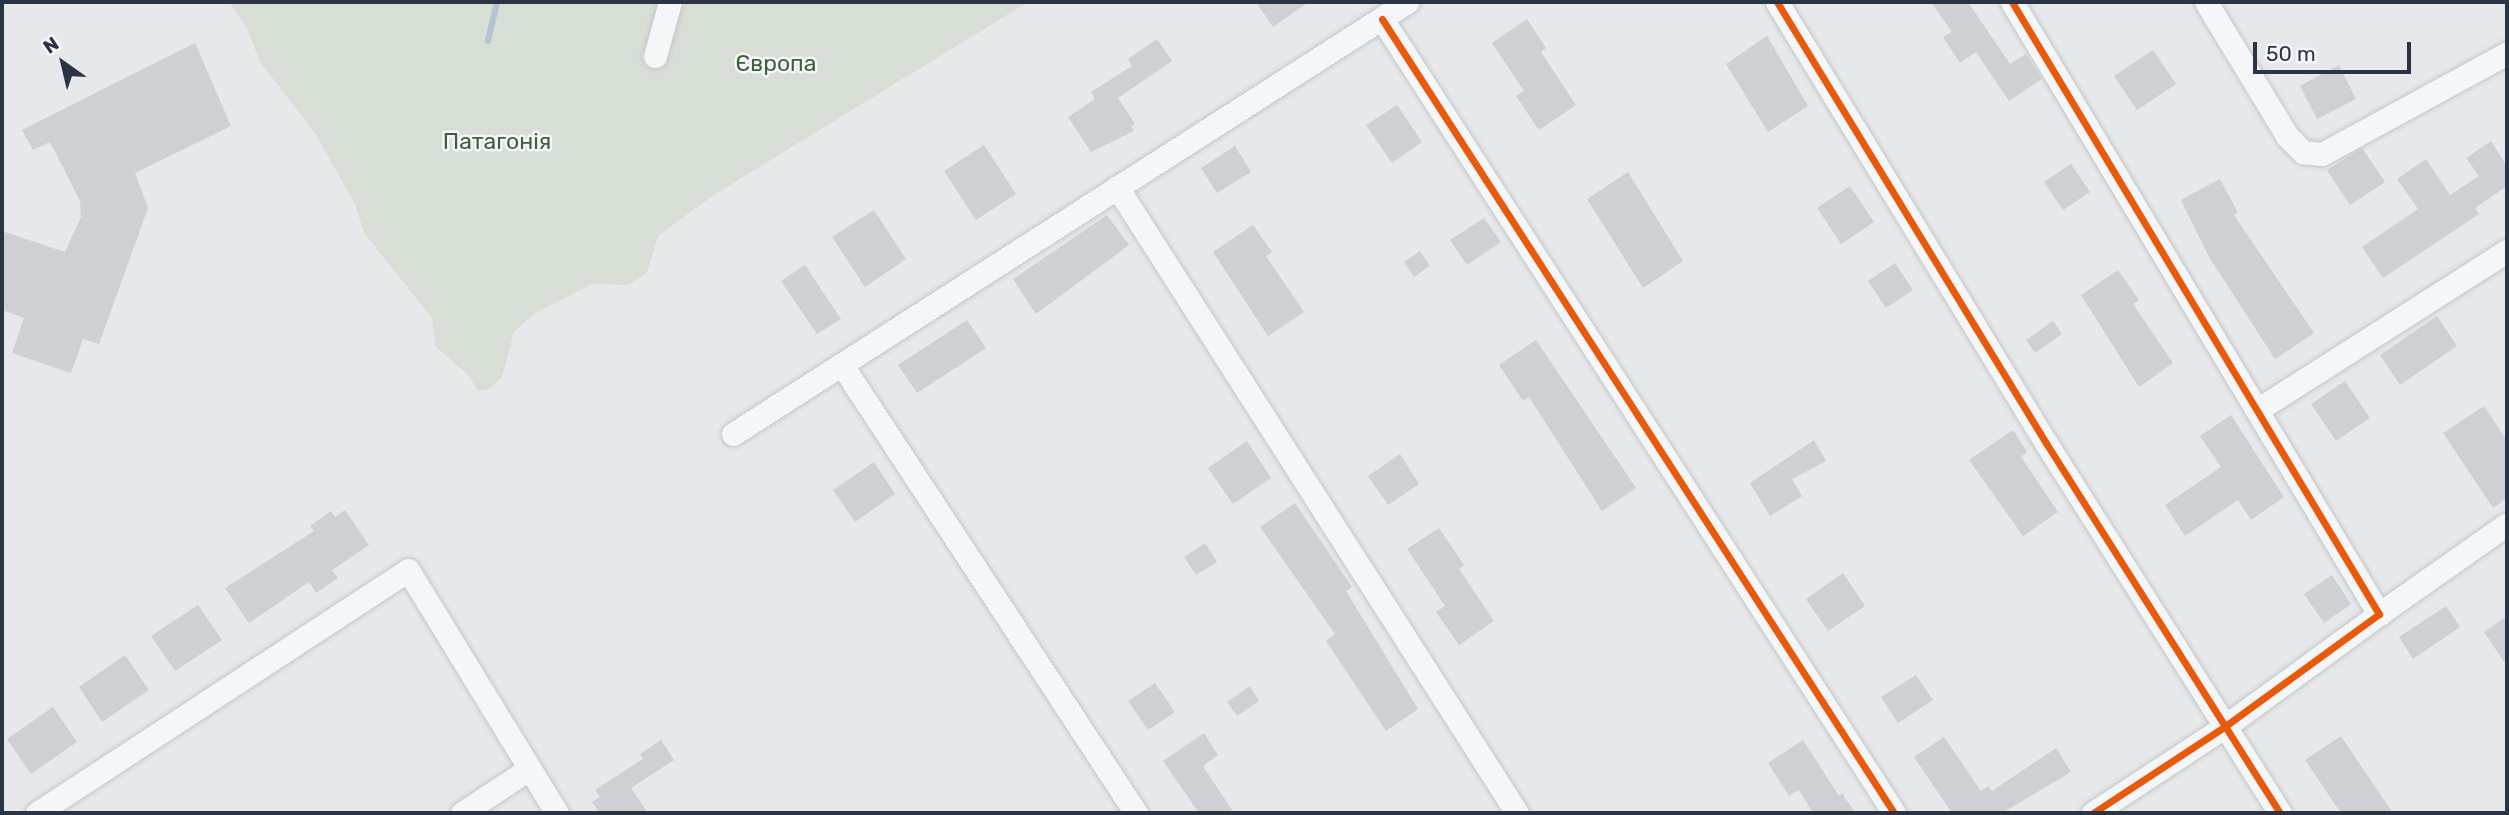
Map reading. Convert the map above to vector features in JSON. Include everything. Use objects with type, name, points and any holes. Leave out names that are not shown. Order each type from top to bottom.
[{"type":"street","points":[[655,56],[670,2]]},
{"type":"street","points":[[733,434],[1407,2]]},
{"type":"street","points":[[1777,2],[2224,727],[2280,813]]},
{"type":"street","points":[[2012,2],[2379,614]]},
{"type":"street","points":[[2206,2],[2287,136],[2303,152],[2322,154],[2507,53]]},
{"type":"street","points":[[1382,19],[1894,813]]},
{"type":"street","points":[[1117,187],[1517,813]]},
{"type":"street","points":[[2257,410],[2507,251]]},
{"type":"street","points":[[842,365],[1136,813]]},
{"type":"street","points":[[2093,813],[2224,727],[2379,614],[2505,530]]},
{"type":"street","points":[[37,813],[408,570],[557,813]]},
{"type":"street","points":[[462,813],[529,769]]},
{"type":"green space","name":"Патагонія","points":[[229,2],[1028,2],[712,196],[658,236],[647,273],[629,285],[592,284],[535,313],[514,332],[502,377],[489,389],[478,391],[469,376],[435,346],[432,318],[364,233],[355,204],[315,133],[260,62],[247,28]]},
{"type":"building","points":[[1256,2],[1309,2],[1273,27]]},
{"type":"building","points":[[1931,2],[1968,2],[2010,64],[2026,54],[2042,79],[2009,101],[1976,52],[1960,63],[1943,37],[1952,32]]},
{"type":"building","points":[[1527,19],[1546,48],[1541,52],[1576,105],[1539,130],[1516,96],[1524,91],[1492,43]]},
{"type":"building","points":[[1767,36],[1808,106],[1768,132],[1726,64]]},
{"type":"building","points":[[1157,39],[1172,61],[1118,98],[1135,124],[1131,126],[1134,131],[1091,152],[1068,117],[1095,99],[1091,92],[1132,66],[1128,59]]},
{"type":"building","points":[[195,43],[231,126],[135,173],[148,208],[99,344],[83,339],[71,373],[12,353],[24,318],[2,310],[2,231],[65,252],[81,217],[80,201],[50,142],[33,150],[22,130]]},
{"type":"building","points":[[2153,50],[2176,84],[2137,110],[2114,76]]},
{"type":"building","points":[[2339,65],[2356,99],[2317,119],[2300,86]]},
{"type":"building","points":[[1397,105],[1422,142],[1392,163],[1366,125]]},
{"type":"building","points":[[2491,141],[2507,166],[2507,186],[2475,208],[2479,214],[2383,278],[2362,247],[2418,209],[2397,179],[2426,159],[2450,195],[2479,176],[2466,158]]},
{"type":"building","points":[[984,145],[1016,194],[976,220],[944,171]]},
{"type":"building","points":[[1235,146],[1251,172],[1217,193],[1201,168]]},
{"type":"building","points":[[2362,148],[2385,182],[2350,205],[2327,170]]},
{"type":"building","points":[[2071,164],[2090,192],[2063,210],[2044,182]]},
{"type":"building","points":[[1628,172],[1683,261],[1643,288],[1587,199]]},
{"type":"building","points":[[2220,179],[2238,213],[2234,215],[2314,333],[2275,359],[2209,257],[2181,200]]},
{"type":"building","points":[[1850,186],[1874,222],[1841,244],[1817,208]]},
{"type":"building","points":[[874,210],[906,259],[865,287],[832,237]]},
{"type":"building","points":[[1107,215],[1129,245],[1036,314],[1013,279]]},
{"type":"building","points":[[1484,218],[1501,242],[1467,265],[1450,240]]},
{"type":"building","points":[[1253,225],[1272,252],[1266,256],[1304,312],[1268,336],[1213,252]]},
{"type":"building","points":[[1420,251],[1430,266],[1414,277],[1404,262]]},
{"type":"building","points":[[1895,263],[1913,290],[1886,308],[1868,281]]},
{"type":"building","points":[[805,265],[841,319],[817,334],[781,281]]},
{"type":"building","points":[[2118,270],[2139,300],[2133,304],[2173,363],[2139,387],[2081,295]]},
{"type":"building","points":[[2437,316],[2457,346],[2400,385],[2380,355]]},
{"type":"building","points":[[967,320],[986,348],[917,393],[898,365]]},
{"type":"building","points":[[2053,321],[2062,334],[2035,353],[2026,340]]},
{"type":"building","points":[[1536,340],[1636,488],[1602,511],[1529,397],[1523,401],[1499,365]]},
{"type":"building","points":[[2345,381],[2370,418],[2336,441],[2311,404]]},
{"type":"building","points":[[2484,406],[2507,441],[2507,498],[2493,508],[2443,433]]},
{"type":"building","points":[[2231,415],[2284,497],[2251,520],[2238,500],[2185,536],[2165,505],[2221,467],[2200,436]]},
{"type":"building","points":[[2013,430],[2027,452],[2021,457],[2058,512],[2023,536],[1969,460]]},
{"type":"building","points":[[1814,440],[1826,461],[1792,479],[1802,496],[1770,516],[1750,483]]},
{"type":"building","points":[[1247,441],[1271,478],[1233,504],[1208,468]]},
{"type":"building","points":[[1400,454],[1419,484],[1388,505],[1368,476]]},
{"type":"building","points":[[874,462],[895,494],[855,522],[833,490]]},
{"type":"building","points":[[1295,503],[1352,587],[1346,591],[1418,709],[1386,731],[1326,641],[1335,634],[1260,527]]},
{"type":"building","points":[[345,510],[369,545],[332,570],[338,578],[316,593],[309,582],[249,623],[225,588],[314,531],[310,526],[331,511],[335,517]]},
{"type":"building","points":[[1439,528],[1464,565],[1459,569],[1494,621],[1459,645],[1436,612],[1445,606],[1407,549]]},
{"type":"building","points":[[1205,543],[1217,562],[1196,575],[1184,557]]},
{"type":"building","points":[[1843,573],[1865,606],[1828,631],[1806,599]]},
{"type":"building","points":[[2332,575],[2351,604],[2324,623],[2304,594]]},
{"type":"building","points":[[198,605],[222,640],[175,671],[151,636]]},
{"type":"building","points":[[2446,606],[2460,627],[2413,659],[2399,637]]},
{"type":"building","points":[[2507,616],[2507,666],[2484,632]]},
{"type":"building","points":[[125,655],[149,690],[102,722],[79,687]]},
{"type":"building","points":[[1916,675],[1933,700],[1898,723],[1881,697]]},
{"type":"building","points":[[1155,683],[1175,712],[1148,730],[1128,701]]},
{"type":"building","points":[[1250,686],[1259,701],[1237,716],[1227,702]]},
{"type":"building","points":[[53,707],[77,742],[31,774],[7,739]]},
{"type":"building","points":[[1204,733],[1218,755],[1203,766],[1234,813],[1199,813],[1163,761]]},
{"type":"building","points":[[2341,736],[2393,813],[2341,813],[2305,760]]},
{"type":"building","points":[[1944,737],[1981,791],[1988,786],[1992,791],[2056,748],[2071,772],[2002,813],[1952,813],[1914,757]]},
{"type":"building","points":[[661,740],[674,760],[631,788],[648,813],[600,813],[592,802],[600,797],[595,790],[643,759],[640,754]]},
{"type":"building","points":[[1803,740],[1839,796],[1842,793],[1855,813],[1813,813],[1799,790],[1789,796],[1768,763]]},
{"type":"waterway","points":[[488,41],[497,2]]},
{"type":"cycle path","points":[[1777,2],[2046,443],[2280,813]]},
{"type":"cycle path","points":[[2012,2],[2379,614],[2224,727],[2093,813]]},
{"type":"cycle path","points":[[1382,19],[1894,813]]},
{"type":"park label","name":"Європа","points":[[776,63]]}]
